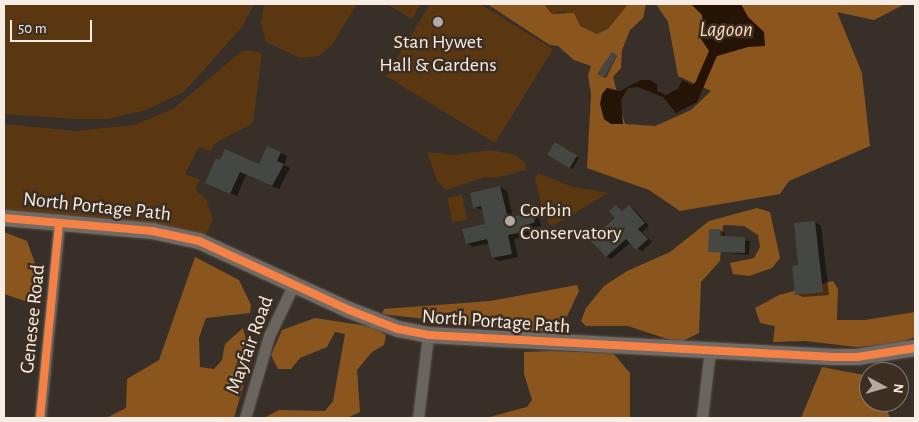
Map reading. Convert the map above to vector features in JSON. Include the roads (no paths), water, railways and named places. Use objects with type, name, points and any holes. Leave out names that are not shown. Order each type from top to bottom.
[{"type":"main road","name":"North Portage Path","points":[[4,218],[152,231],[199,241],[294,286],[376,321],[428,335],[857,356],[915,348]]},
{"type":"street","name":"Genesee Road","points":[[40,418],[59,223]]},
{"type":"street","name":"Mayfair Road","points":[[245,418],[269,336],[294,286]]},
{"type":"street","points":[[418,418],[428,335]]},
{"type":"street","points":[[702,418],[710,350]]},
{"type":"water","name":"Lagoon","points":[[691,4],[741,4],[748,17],[764,32],[765,46],[748,47],[717,56],[697,102],[676,113],[663,97],[638,87],[628,88],[621,100],[623,124],[611,124],[604,119],[600,104],[602,94],[607,88],[620,91],[641,80],[650,80],[657,84],[657,91],[666,95],[678,89],[682,80],[692,85],[695,83],[709,51],[699,36],[703,23],[702,15]]},
{"type":"place","name":"Stan Hywet Hall & Gardens","points":[[438,22]]},
{"type":"place","name":"Corbin Conservatory","points":[[510,221]]}]
